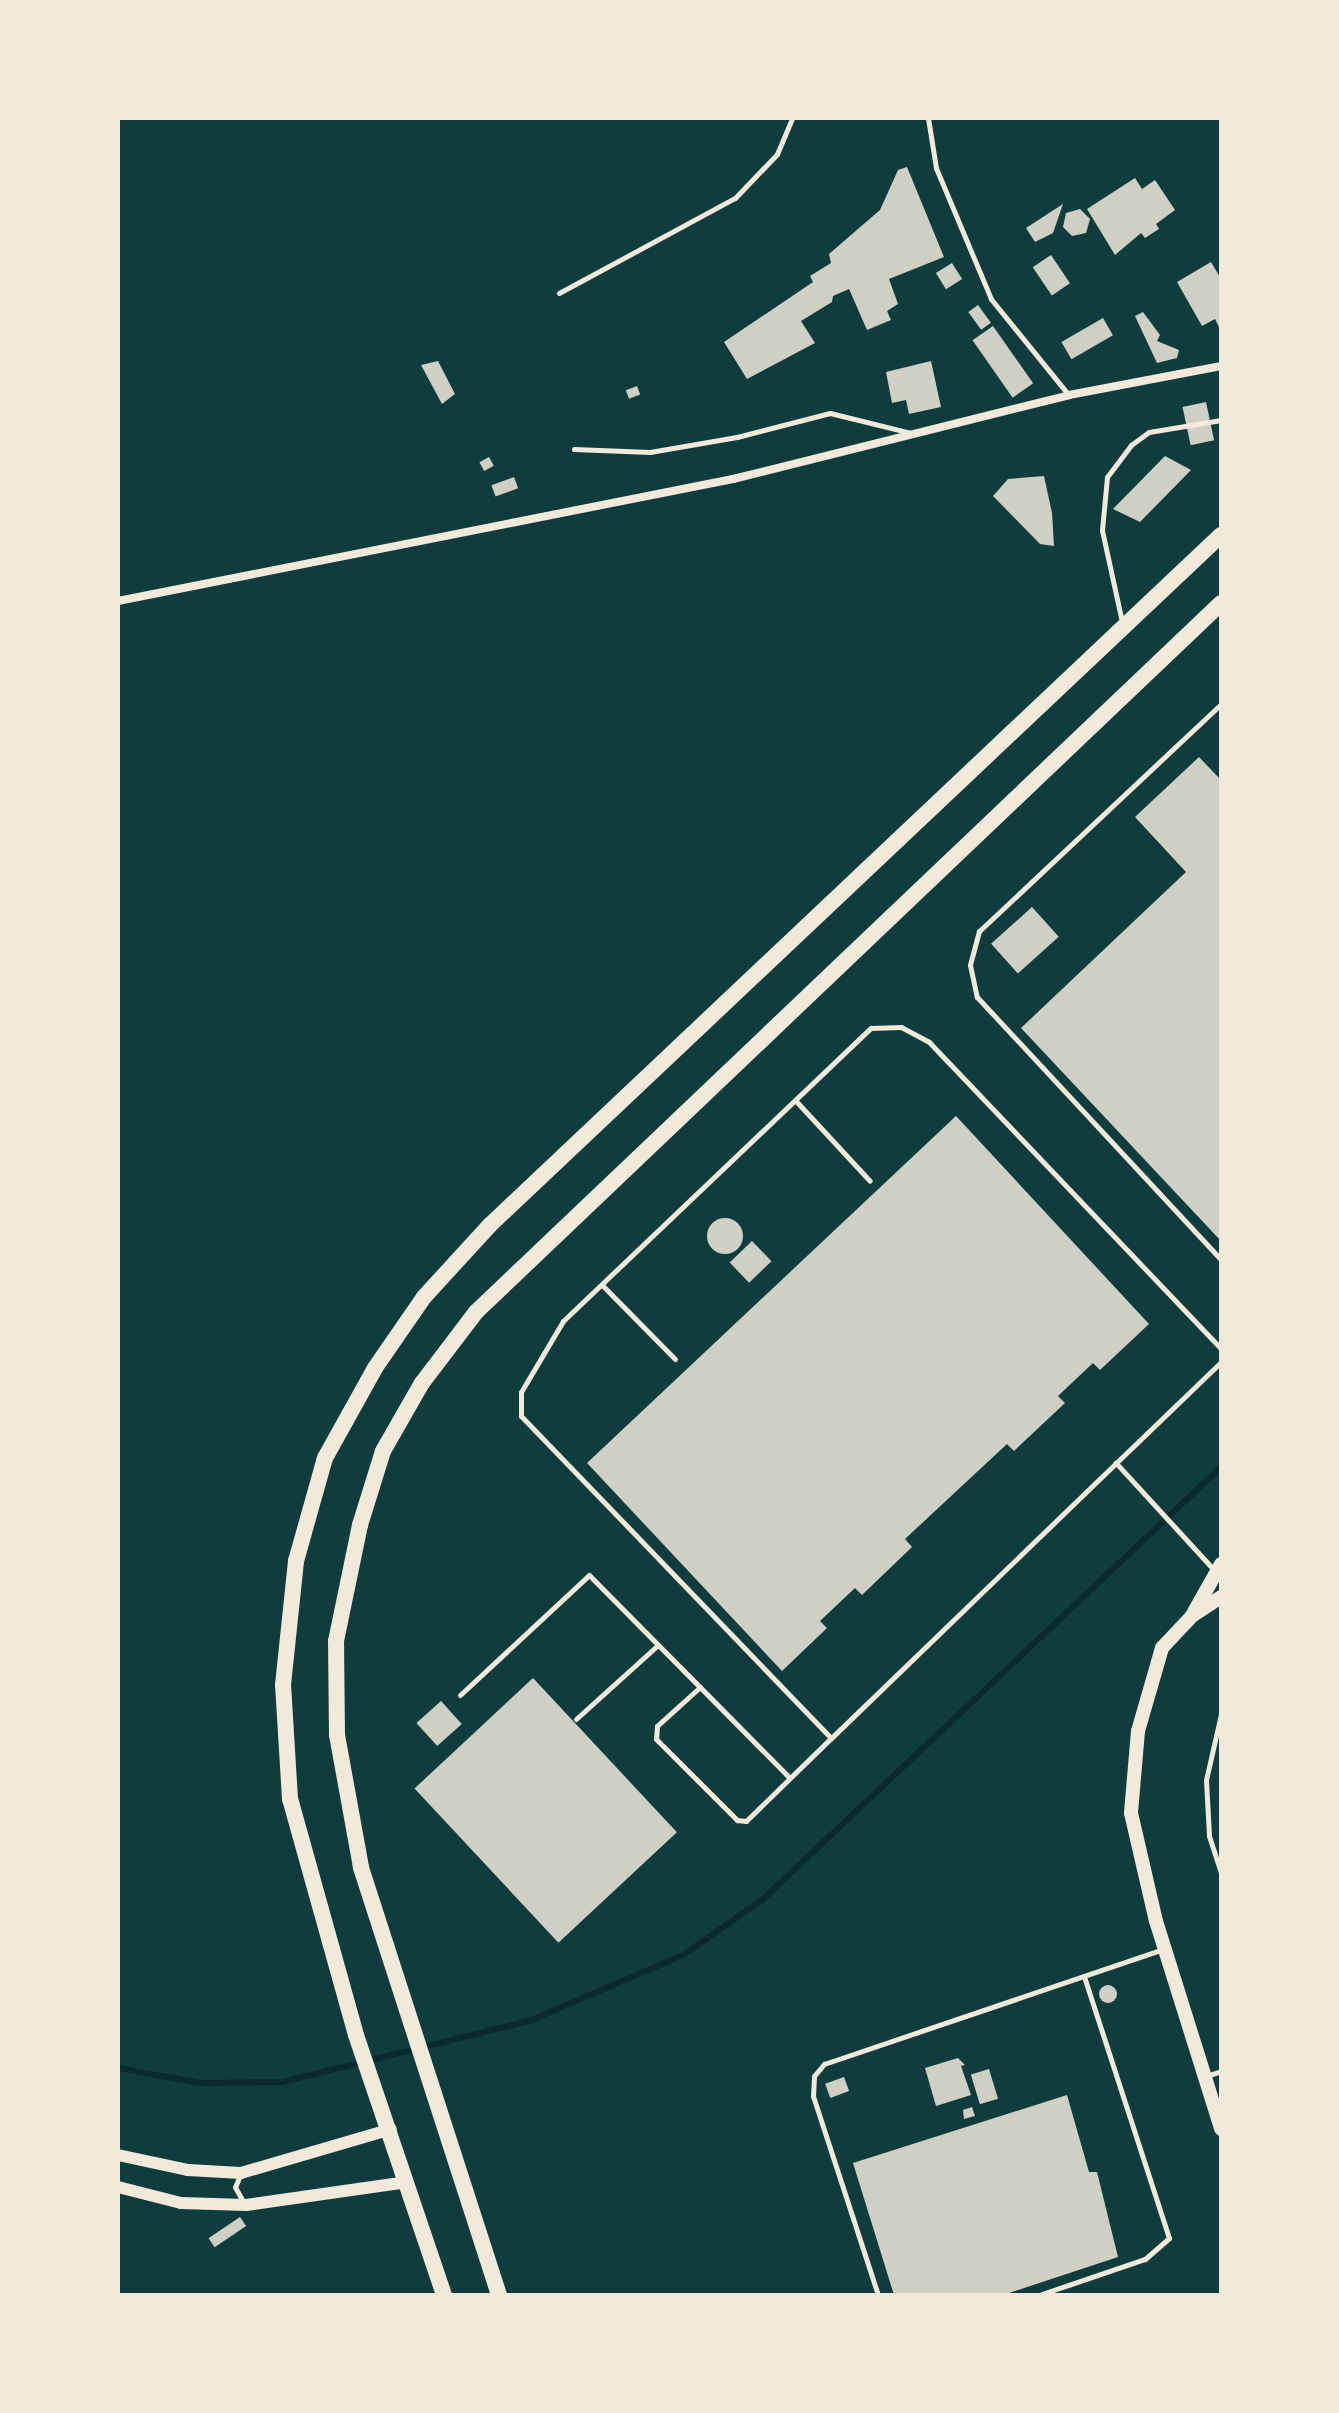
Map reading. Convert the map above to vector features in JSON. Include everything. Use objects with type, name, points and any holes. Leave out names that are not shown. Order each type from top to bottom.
[{"type":"highway","points":[[444,2295],[389,2122],[356,2035],[290,1799],[283,1685],[296,1561],[325,1458],[375,1368],[424,1297],[490,1225],[1221,535]]},
{"type":"highway","points":[[499,2295],[438,2104],[405,2015],[361,1867],[337,1735],[336,1641],[360,1525],[383,1451],[422,1383],[476,1312],[555,1233],[1221,603]]},
{"type":"main road","points":[[1220,1571],[1192,1616],[1162,1648],[1138,1731],[1131,1813],[1164,1949],[1221,2129]]},
{"type":"main road","points":[[1192,1616],[1221,1597]]},
{"type":"street","points":[[118,601],[733,479],[1069,395],[1221,366]]},
{"type":"street","points":[[118,2155],[188,2170],[241,2173],[389,2122]]},
{"type":"street","points":[[118,2187],[181,2203],[246,2205],[407,2182]]},
{"type":"lane","points":[[559,293],[735,198],[777,154],[792,118]]},
{"type":"lane","points":[[928,118],[936,168],[991,299],[1069,395]]},
{"type":"lane","points":[[574,449],[650,452],[737,437],[830,413],[912,433]]},
{"type":"lane","points":[[1123,629],[1102,530],[1107,477],[1131,445],[1149,432],[1221,420]]},
{"type":"lane","points":[[1221,704],[979,931],[970,965],[977,997],[1221,1260]]},
{"type":"lane","points":[[831,1738],[521,1416],[521,1392],[563,1321],[871,1028],[901,1027],[929,1042],[1221,1349]]},
{"type":"lane","points":[[795,1100],[870,1181]]},
{"type":"lane","points":[[602,1285],[675,1359]]},
{"type":"lane","points":[[700,1687],[657,1726],[656,1739],[729,1815],[746,1821],[1221,1362]]},
{"type":"lane","points":[[1116,1463],[1188,1546],[1220,1571]]},
{"type":"lane","points":[[460,1695],[589,1575],[789,1777]]},
{"type":"lane","points":[[576,1719],[658,1645]]},
{"type":"lane","points":[[1221,1714],[1206,1780],[1209,1836],[1221,1873]]},
{"type":"lane","points":[[1213,1744],[1221,1741]]},
{"type":"lane","points":[[878,2295],[813,2096],[814,2076],[824,2064],[1164,1949]]},
{"type":"lane","points":[[1039,2295],[1145,2259],[1169,2238],[1084,1976]]},
{"type":"lane","points":[[1205,2077],[1221,2071]]},
{"type":"lane","points":[[241,2173],[235,2187],[246,2205]]},
{"type":"building","points":[[907,167],[944,257],[889,279],[898,304],[887,311],[891,320],[867,330],[849,289],[833,296],[832,302],[801,321],[815,343],[747,379],[724,342],[813,282],[810,276],[831,263],[829,254],[880,210],[898,170]]},
{"type":"building","points":[[1135,178],[1142,189],[1155,180],[1175,210],[1156,224],[1159,229],[1145,238],[1141,233],[1115,255],[1087,209]]},
{"type":"building","points":[[1063,204],[1053,233],[1035,242],[1026,228]]},
{"type":"building","points":[[1080,209],[1090,219],[1086,233],[1072,236],[1063,227],[1066,213]]},
{"type":"building","points":[[1051,255],[1070,283],[1052,295],[1033,267]]},
{"type":"building","points":[[1211,262],[1221,279],[1221,331],[1215,319],[1202,326],[1177,282]]},
{"type":"building","points":[[952,263],[962,279],[946,289],[936,273]]},
{"type":"building","points":[[978,305],[991,323],[981,330],[968,312]]},
{"type":"building","points":[[1143,312],[1160,335],[1157,341],[1179,350],[1177,358],[1157,363],[1135,316]]},
{"type":"building","points":[[1103,318],[1113,335],[1071,359],[1061,342]]},
{"type":"building","points":[[993,326],[1033,383],[1013,398],[973,340]]},
{"type":"building","points":[[438,361],[455,394],[442,404],[421,365]]},
{"type":"building","points":[[931,361],[941,407],[909,414],[906,400],[892,403],[886,372]]},
{"type":"building","points":[[637,386],[640,394],[629,399],[626,390]]},
{"type":"building","points":[[1206,402],[1214,440],[1191,445],[1183,407]]},
{"type":"building","points":[[1165,456],[1191,470],[1140,522],[1113,509]]},
{"type":"building","points":[[489,457],[494,466],[484,471],[479,462]]},
{"type":"building","points":[[1044,476],[1052,513],[1054,546],[1040,544],[993,496],[1008,479]]},
{"type":"building","points":[[514,477],[518,488],[496,496],[491,485]]},
{"type":"building","points":[[1199,757],[1221,780],[1221,1241],[1021,1028],[1186,872],[1135,817]]},
{"type":"building","points":[[1032,907],[1059,937],[1018,974],[991,944]]},
{"type":"building","points":[[956,1116],[1149,1324],[1100,1370],[1093,1363],[1058,1396],[1065,1403],[1014,1451],[1007,1444],[905,1539],[912,1547],[862,1595],[855,1588],[820,1621],[827,1628],[782,1671],[587,1463]]},
{"type":"building","points":[[725,1218],[738,1223],[743,1236],[738,1249],[725,1254],[712,1249],[707,1236],[712,1223]]},
{"type":"building","points":[[752,1241],[771,1261],[749,1283],[730,1263]]},
{"type":"building","points":[[533,1678],[677,1832],[558,1943],[415,1788]]},
{"type":"building","points":[[441,1701],[462,1724],[437,1746],[416,1723]]},
{"type":"building","points":[[1108,1985],[1117,1994],[1108,2003],[1099,1994]]},
{"type":"building","points":[[958,2058],[965,2065],[961,2066],[971,2095],[936,2106],[925,2068]]},
{"type":"building","points":[[989,2069],[998,2099],[980,2104],[971,2075]]},
{"type":"building","points":[[844,2077],[849,2091],[830,2098],[825,2084]]},
{"type":"building","points":[[1067,2095],[1089,2172],[1097,2172],[1118,2257],[1003,2295],[894,2295],[853,2163]]},
{"type":"building","points":[[972,2107],[975,2116],[964,2119],[963,2110]]},
{"type":"building","points":[[240,2217],[246,2226],[215,2247],[208,2238]]},
{"type":"waterway","points":[[118,2068],[199,2083],[282,2082],[529,2021],[683,1955],[762,1900],[1221,1467]]}]
